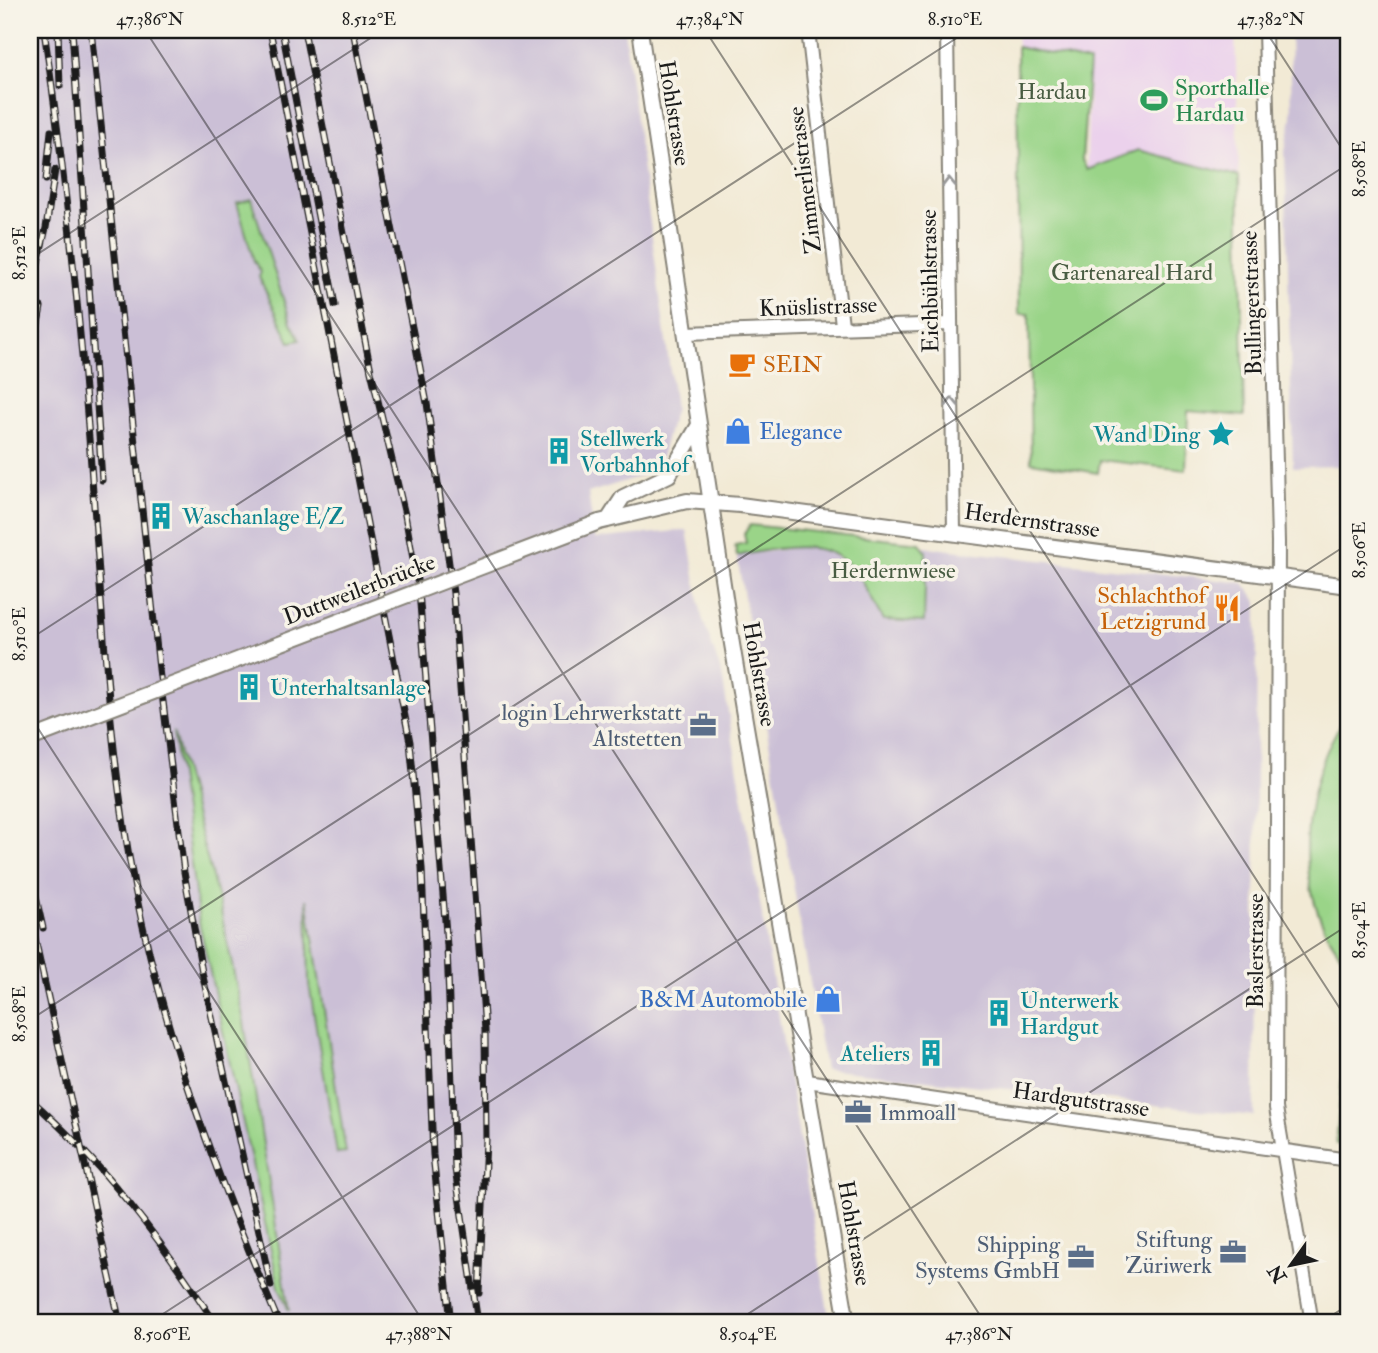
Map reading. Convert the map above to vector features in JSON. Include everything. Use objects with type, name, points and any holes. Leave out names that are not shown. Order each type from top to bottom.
[{"type":"street","name":"Hohlstrasse","points":[[640,30],[710,502],[847,1323]]},
{"type":"street","name":"Zimmerlistrasse","points":[[808,30],[842,325]]},
{"type":"street","points":[[885,30],[947,32]]},
{"type":"street","name":"Bullingerstrasse","points":[[1265,30],[1277,575]]},
{"type":"street","name":"Eichbühlstrasse","points":[[947,32],[954,532]]},
{"type":"street","name":"Knüslistrasse","points":[[686,333],[842,325],[951,324]]},
{"type":"street","points":[[603,521],[623,496],[669,475],[699,425]]},
{"type":"street","name":"Duttweilerbrücke","points":[[30,739],[603,521],[688,501],[710,502]]},
{"type":"street","name":"Herdernstrasse","points":[[710,502],[954,532],[1348,586]]},
{"type":"street","name":"Baslerstrasse","points":[[1277,575],[1276,1095],[1282,1150],[1312,1323]]},
{"type":"street","name":"Hardgutstrasse","points":[[807,1081],[1348,1160]]},
{"type":"shaded area","points":[[30,30],[624,30],[675,408],[657,471],[588,493],[595,539],[687,530],[702,617],[722,675],[830,1323],[30,1323]]},
{"type":"shaded area","points":[[1016,30],[1235,30],[1239,176],[1138,150],[1087,170],[1089,62],[1017,47]]},
{"type":"shaded area","points":[[1290,30],[1348,30],[1348,466],[1293,467],[1285,151],[1292,118]]},
{"type":"shaded area","points":[[808,546],[828,551],[855,571],[886,621],[924,622],[924,547],[1244,583],[1257,601],[1254,1116],[825,1069],[737,556]]},
{"type":"green space","name":"Gartenareal Hard","points":[[1017,47],[1089,62],[1082,160],[1087,170],[1138,150],[1239,176],[1244,416],[1188,411],[1186,470],[1100,460],[1098,473],[1031,462],[1029,314],[1019,314]]},
{"type":"green space","points":[[251,199],[291,323],[300,340],[290,342],[259,277],[261,272],[254,261],[237,203]]},
{"type":"green space","name":"Herdernwiese","points":[[750,525],[920,543],[926,552],[924,622],[883,620],[859,576],[847,563],[833,554],[803,547],[737,556],[735,545],[746,543],[744,534]]},
{"type":"green space","points":[[1348,712],[1348,963],[1329,936],[1316,905],[1309,872],[1307,839],[1319,772],[1332,740]]},
{"type":"green space","points":[[173,731],[220,907],[244,1022],[289,1311],[279,1287],[199,922]]},
{"type":"green space","points":[[307,899],[346,1153],[337,1154],[309,984]]},
{"type":"green space","points":[[1348,1017],[1348,1146],[1336,1144]]},
{"type":"railway","points":[[44,30],[67,208],[90,446],[105,650],[126,841],[147,945],[178,1056],[235,1217],[279,1323]]},
{"type":"railway","points":[[58,30],[60,86]]},
{"type":"railway","points":[[72,30],[102,480]]},
{"type":"railway","points":[[91,30],[159,669],[184,872],[202,972],[271,1286]]},
{"type":"railway","points":[[270,30],[410,742],[422,868],[433,1155],[451,1323]]},
{"type":"railway","points":[[282,30],[335,305]]},
{"type":"railway","points":[[304,30],[371,371],[405,515],[419,591],[447,946],[455,1169],[478,1323]]},
{"type":"railway","points":[[353,30],[427,403],[453,593],[485,1030],[486,1140],[479,1293]]},
{"type":"railway","points":[[46,180],[51,131]]},
{"type":"railway","points":[[30,297],[46,228],[55,170]]},
{"type":"railway","points":[[30,366],[41,307]]},
{"type":"railway","points":[[30,400],[32,384]]},
{"type":"railway","points":[[30,871],[43,928]]},
{"type":"railway","points":[[30,916],[120,1323]]},
{"type":"railway","points":[[30,1099],[107,1177],[153,1233],[215,1323]]},
{"type":"place","name":"Sporthalle Hardau","points":[[1154,100]]},
{"type":"place","name":"SEIN","points":[[742,364]]},
{"type":"place","name":"Elegance","points":[[738,431]]},
{"type":"place","name":"Wand Ding","points":[[1221,434]]},
{"type":"place","name":"Stellwerk Vorbahnhof","points":[[559,451]]},
{"type":"place","name":"Waschanlage E/Z","points":[[161,516]]},
{"type":"place","name":"Schlachthof Letzigrund","points":[[1227,608]]},
{"type":"place","name":"Unterhaltsanlage","points":[[249,687]]},
{"type":"place","name":"login Lehrwerkstatt Altstetten","points":[[703,725]]},
{"type":"place","name":"B&M Automobile","points":[[828,999]]},
{"type":"place","name":"Unterwerk Hardgut","points":[[999,1013]]},
{"type":"place","name":"Ateliers","points":[[931,1053]]},
{"type":"place","name":"Immoall","points":[[858,1112]]},
{"type":"place","name":"Stiftung Züriwerk","points":[[1233,1252]]},
{"type":"place","name":"Shipping Systems GmbH","points":[[1081,1257]]},
{"type":"park label","name":"Hardau","points":[[1052,91]]}]
